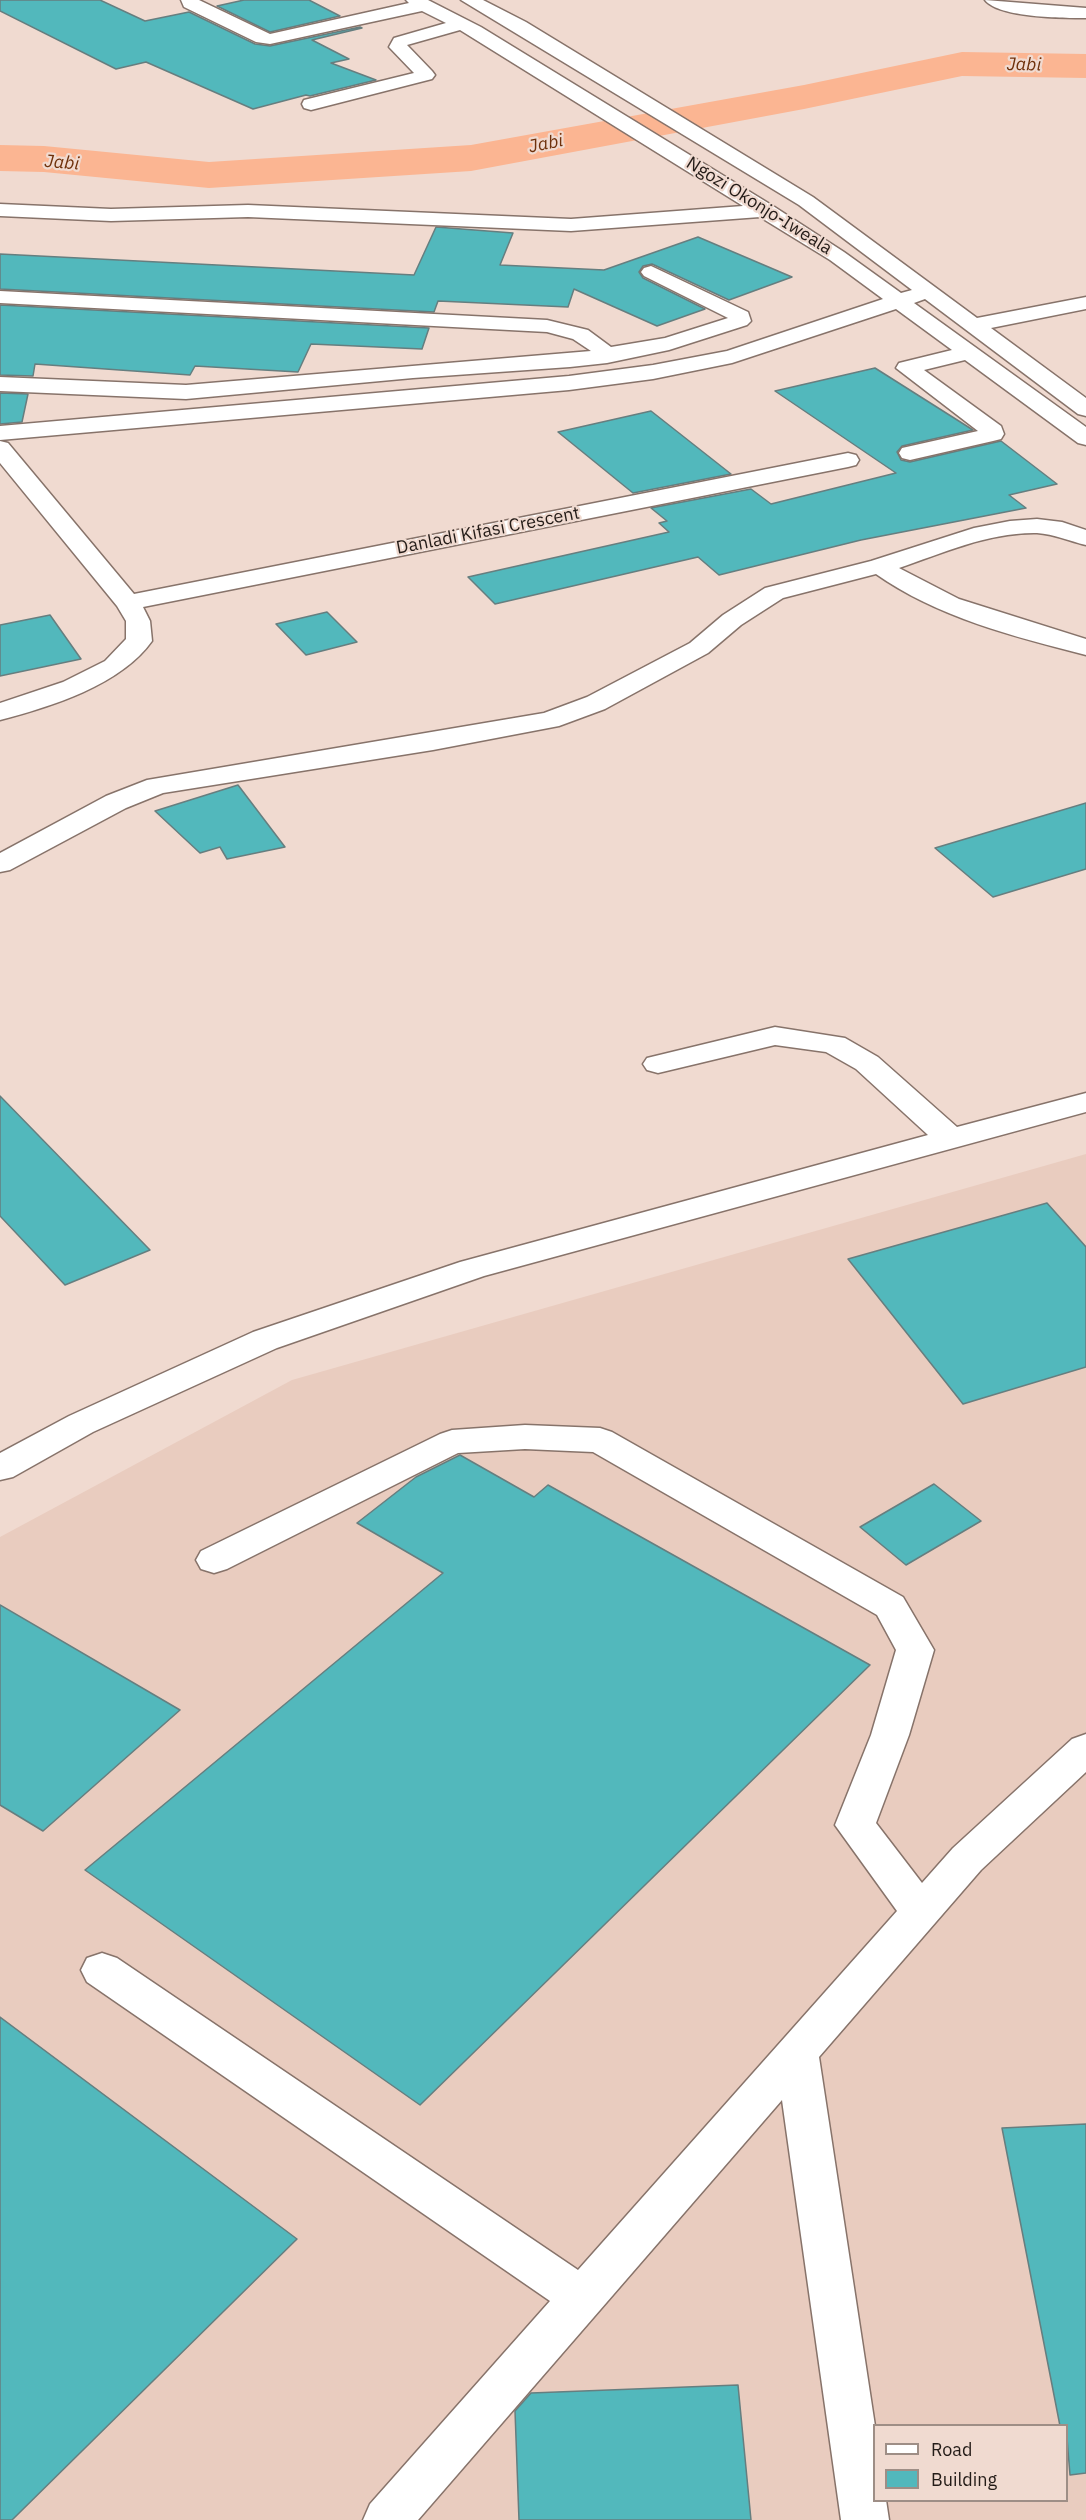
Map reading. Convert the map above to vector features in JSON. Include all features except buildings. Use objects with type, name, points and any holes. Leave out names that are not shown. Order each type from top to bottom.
[{"type":"street","points":[[190,0],[190,3],[262,38],[270,39],[419,2]]},
{"type":"street","name":"Ngozi Okonjo-Iweala","points":[[470,0],[520,26],[806,201],[1086,409]]},
{"type":"street","points":[[994,0],[1016,8],[1044,12],[1086,12]]},
{"type":"street","name":"Ngozi Okonjo-Iweala","points":[[419,2],[468,27],[717,179],[837,256],[1086,438]]},
{"type":"street","points":[[311,105],[426,75],[398,47],[400,42],[468,27]]},
{"type":"street","points":[[0,210],[111,215],[248,211],[571,225],[660,220],[766,210]]},
{"type":"street","points":[[0,384],[186,392],[413,371],[607,357],[669,344],[740,321],[741,316],[651,272]]},
{"type":"street","points":[[0,433],[569,383],[653,372],[732,357],[792,339],[896,300],[929,291]]},
{"type":"street","points":[[0,297],[547,326],[563,328],[591,339],[600,345],[607,357]]},
{"type":"street","points":[[975,325],[1086,303]]},
{"type":"street","points":[[910,453],[993,434],[993,431],[907,368],[969,352]]},
{"type":"street","points":[[413,371],[423,395]]},
{"type":"street","points":[[0,448],[128,603],[138,621],[139,641],[114,666],[72,687],[0,712]]},
{"type":"street","name":"Danladi Kifasi Crescent","points":[[128,603],[848,460]]},
{"type":"street","points":[[0,864],[116,802],[156,786],[443,741],[550,720],[596,703],[699,648],[732,620],[774,593],[880,566],[994,529],[1033,526],[1077,534],[1086,538]]},
{"type":"street","points":[[880,566],[894,577],[934,597],[1086,647]]},
{"type":"street","points":[[658,1064],[775,1036],[834,1044],[867,1063],[951,1139]]},
{"type":"street","points":[[0,1468],[81,1424],[265,1340],[472,1269],[1086,1102]]},
{"type":"street","points":[[214,1560],[452,1442],[525,1437],[600,1440],[890,1606],[915,1650],[890,1735],[855,1825],[921,1912]]},
{"type":"street","points":[[387,2520],[967,1859],[1086,1749]]},
{"type":"street","points":[[102,1970],[582,2298]]},
{"type":"street","points":[[797,2053],[865,2520]]},
{"type":"shaded area","points":[[1086,1154],[1086,2520],[0,2520],[0,1537],[292,1380]]},
{"type":"waterway","name":"Jabi","points":[[0,158],[44,159],[209,175],[471,158],[804,97],[962,64],[1086,66]]}]
